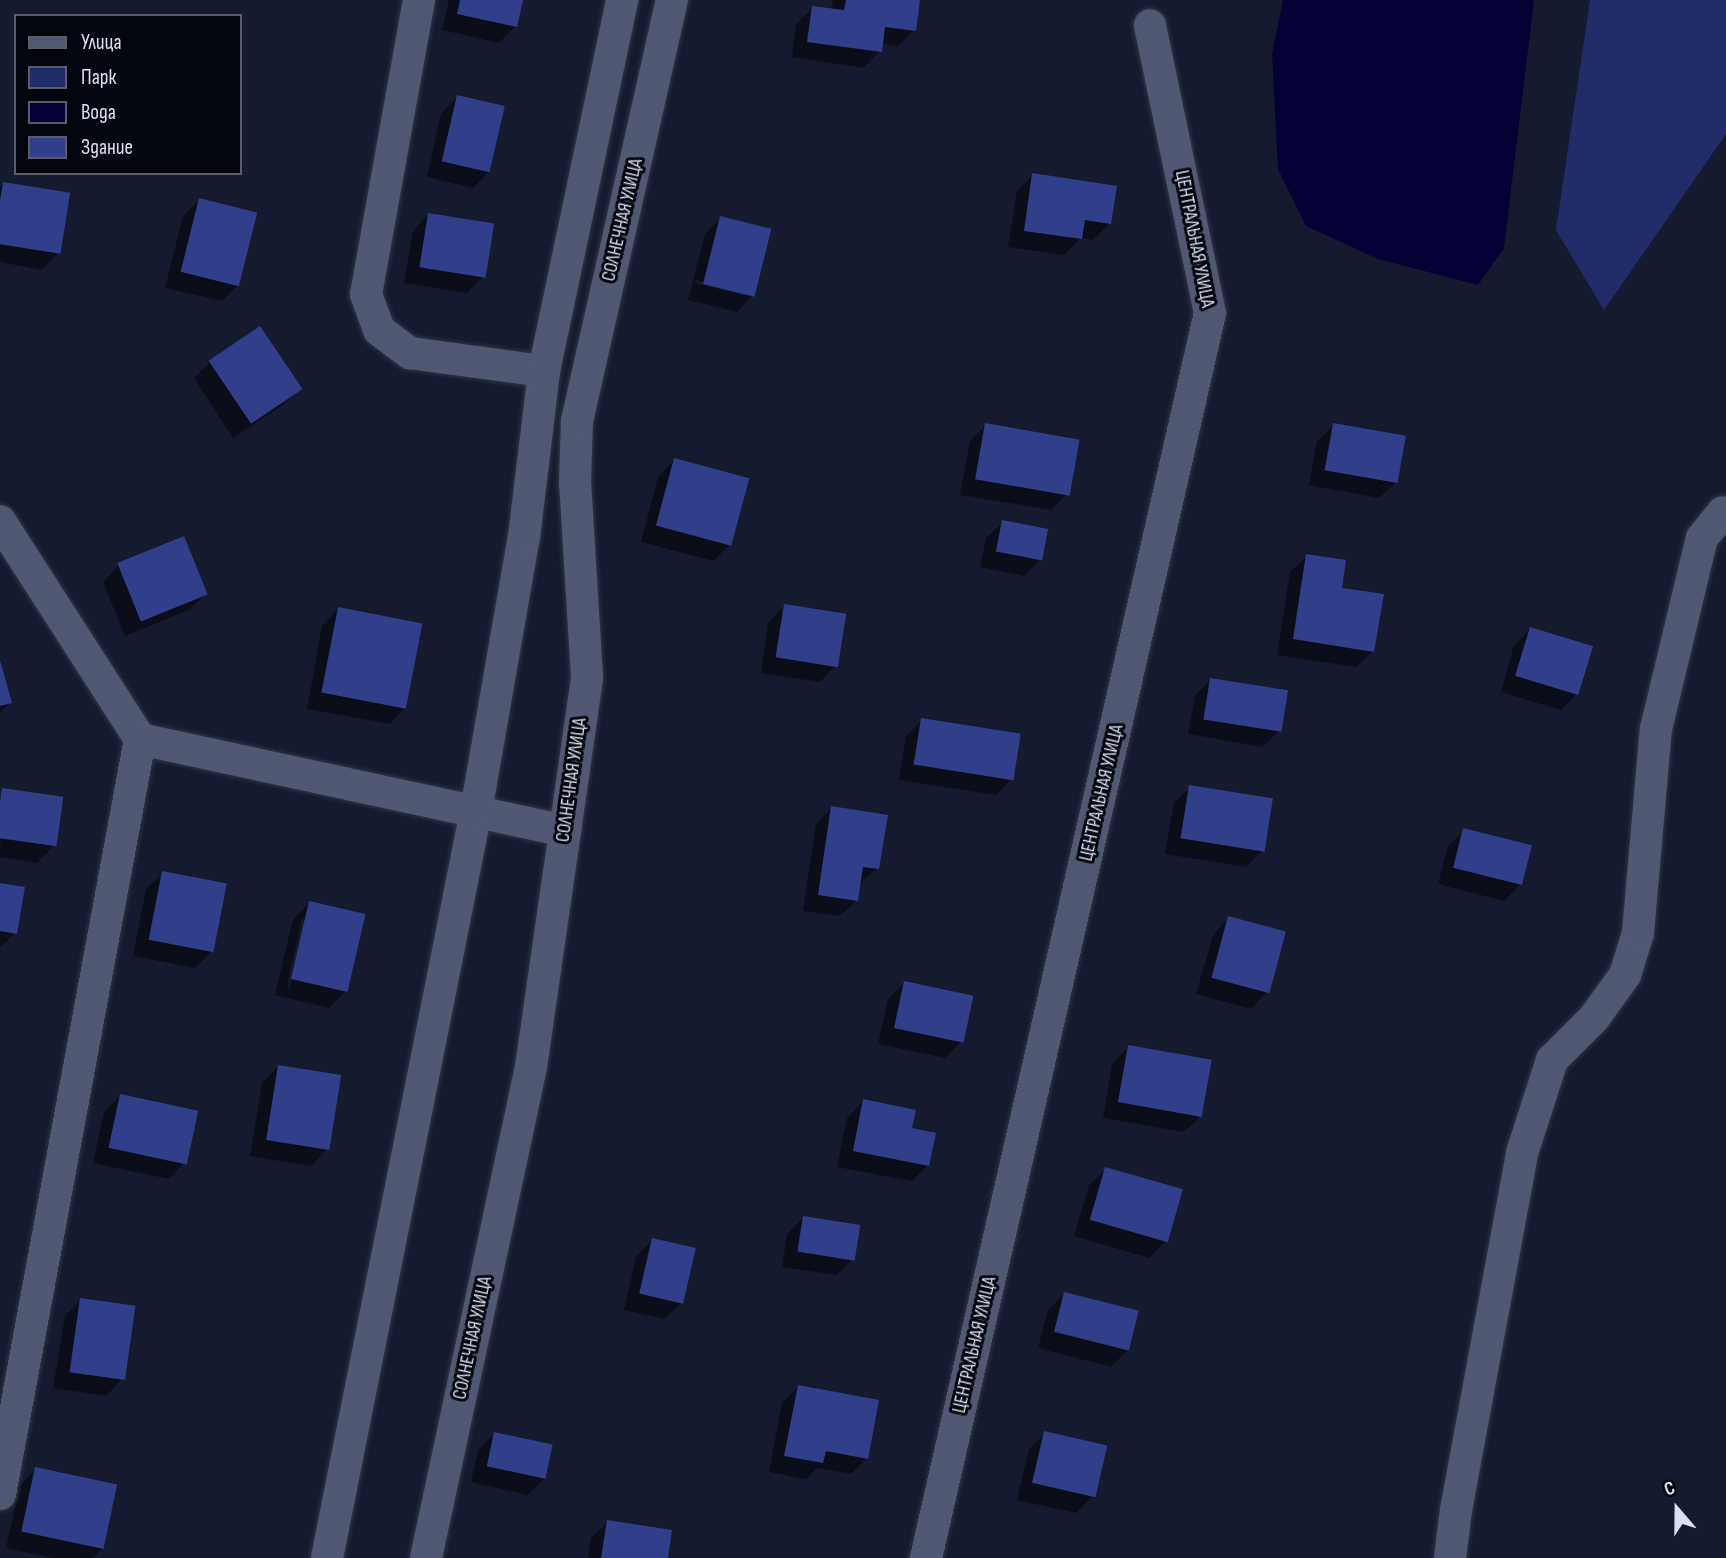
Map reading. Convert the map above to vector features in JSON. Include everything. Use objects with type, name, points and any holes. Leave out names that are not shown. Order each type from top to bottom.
[{"type":"street","points":[[419,0],[366,294],[379,330],[410,352],[544,371]]},
{"type":"street","points":[[327,1558],[476,811],[524,537],[544,371],[622,0]]},
{"type":"street","name":"СОЛНЕЧНАЯ УЛИЦА","points":[[426,1558],[531,1068],[587,677],[575,483],[577,421],[673,0]]},
{"type":"street","name":"ЦЕНТРАЛЬНАЯ УЛИЦА","points":[[926,1558],[1210,313],[1150,26]]},
{"type":"street","points":[[1450,1558],[1458,1496],[1522,1153],[1552,1060],[1594,1018],[1625,975],[1638,933],[1656,729],[1702,538],[1723,512]]},
{"type":"street","points":[[0,521],[140,739],[0,1494]]},
{"type":"street","points":[[140,739],[565,831]]},
{"type":"green space","points":[[1590,0],[1726,0],[1726,134],[1604,310],[1556,230]]},
{"type":"water","points":[[1283,0],[1534,0],[1504,248],[1478,285],[1378,259],[1306,226],[1278,169],[1272,54]]},
{"type":"building","points":[[460,0],[523,0],[517,27],[457,14]]},
{"type":"building","points":[[846,0],[920,0],[916,31],[885,27],[882,52],[807,42],[812,6],[844,10]]},
{"type":"building","points":[[457,95],[505,106],[489,172],[442,161]]},
{"type":"building","points":[[1032,173],[1117,186],[1111,224],[1085,220],[1082,239],[1024,231]]},
{"type":"building","points":[[3,182],[70,193],[60,254],[0,244]]},
{"type":"building","points":[[199,198],[257,213],[239,286],[181,272]]},
{"type":"building","points":[[428,213],[494,223],[486,278],[419,267]]},
{"type":"building","points":[[720,216],[771,229],[754,297],[703,284]]},
{"type":"building","points":[[260,326],[302,389],[251,424],[209,361]]},
{"type":"building","points":[[985,423],[1080,440],[1070,496],[975,479]]},
{"type":"building","points":[[1333,423],[1406,436],[1398,483],[1325,470]]},
{"type":"building","points":[[674,458],[749,478],[731,546],[656,526]]},
{"type":"building","points":[[1002,520],[1048,529],[1042,560],[996,551]]},
{"type":"building","points":[[184,536],[208,594],[141,621],[117,563]]},
{"type":"building","points":[[1306,554],[1346,560],[1342,588],[1384,594],[1374,652],[1293,639]]},
{"type":"building","points":[[784,604],[846,614],[838,667],[776,657]]},
{"type":"building","points":[[338,607],[422,623],[406,709],[321,692]]},
{"type":"building","points":[[1530,627],[1593,646],[1578,695],[1515,676]]},
{"type":"building","points":[[0,660],[12,703],[0,706]]},
{"type":"building","points":[[1210,678],[1288,690],[1281,732],[1203,719]]},
{"type":"building","points":[[921,718],[1021,734],[1013,780],[914,764]]},
{"type":"building","points":[[1189,785],[1273,798],[1265,852],[1181,838]]},
{"type":"building","points":[[2,788],[63,797],[56,846],[0,838]]},
{"type":"building","points":[[831,806],[888,815],[879,869],[863,867],[858,901],[818,895]]},
{"type":"building","points":[[1463,828],[1532,845],[1522,885],[1453,868]]},
{"type":"building","points":[[162,871],[227,884],[213,952],[149,940]]},
{"type":"building","points":[[0,883],[25,887],[17,934],[0,931]]},
{"type":"building","points":[[309,901],[366,914],[348,992],[291,979]]},
{"type":"building","points":[[1228,916],[1286,932],[1269,993],[1211,978]]},
{"type":"building","points":[[904,981],[973,996],[963,1043],[894,1028]]},
{"type":"building","points":[[1128,1045],[1212,1060],[1202,1117],[1118,1102]]},
{"type":"building","points":[[278,1065],[341,1075],[329,1150],[266,1140]]},
{"type":"building","points":[[120,1094],[198,1111],[187,1164],[109,1148]]},
{"type":"building","points":[[863,1099],[916,1110],[912,1128],[936,1133],[929,1166],[853,1151]]},
{"type":"building","points":[[1105,1167],[1183,1189],[1168,1242],[1090,1220]]},
{"type":"building","points":[[803,1216],[860,1225],[855,1261],[797,1252]]},
{"type":"building","points":[[652,1238],[696,1248],[683,1304],[639,1294]]},
{"type":"building","points":[[1064,1292],[1139,1311],[1129,1350],[1054,1332]]},
{"type":"building","points":[[80,1298],[135,1306],[125,1380],[70,1372]]},
{"type":"building","points":[[798,1385],[879,1400],[868,1459],[826,1451],[823,1463],[784,1456]]},
{"type":"building","points":[[1044,1431],[1107,1446],[1095,1497],[1032,1483]]},
{"type":"building","points":[[494,1432],[553,1444],[545,1479],[487,1466]]},
{"type":"building","points":[[35,1467],[117,1484],[103,1549],[21,1532]]},
{"type":"building","points":[[607,1520],[672,1530],[668,1558],[601,1558]]}]
